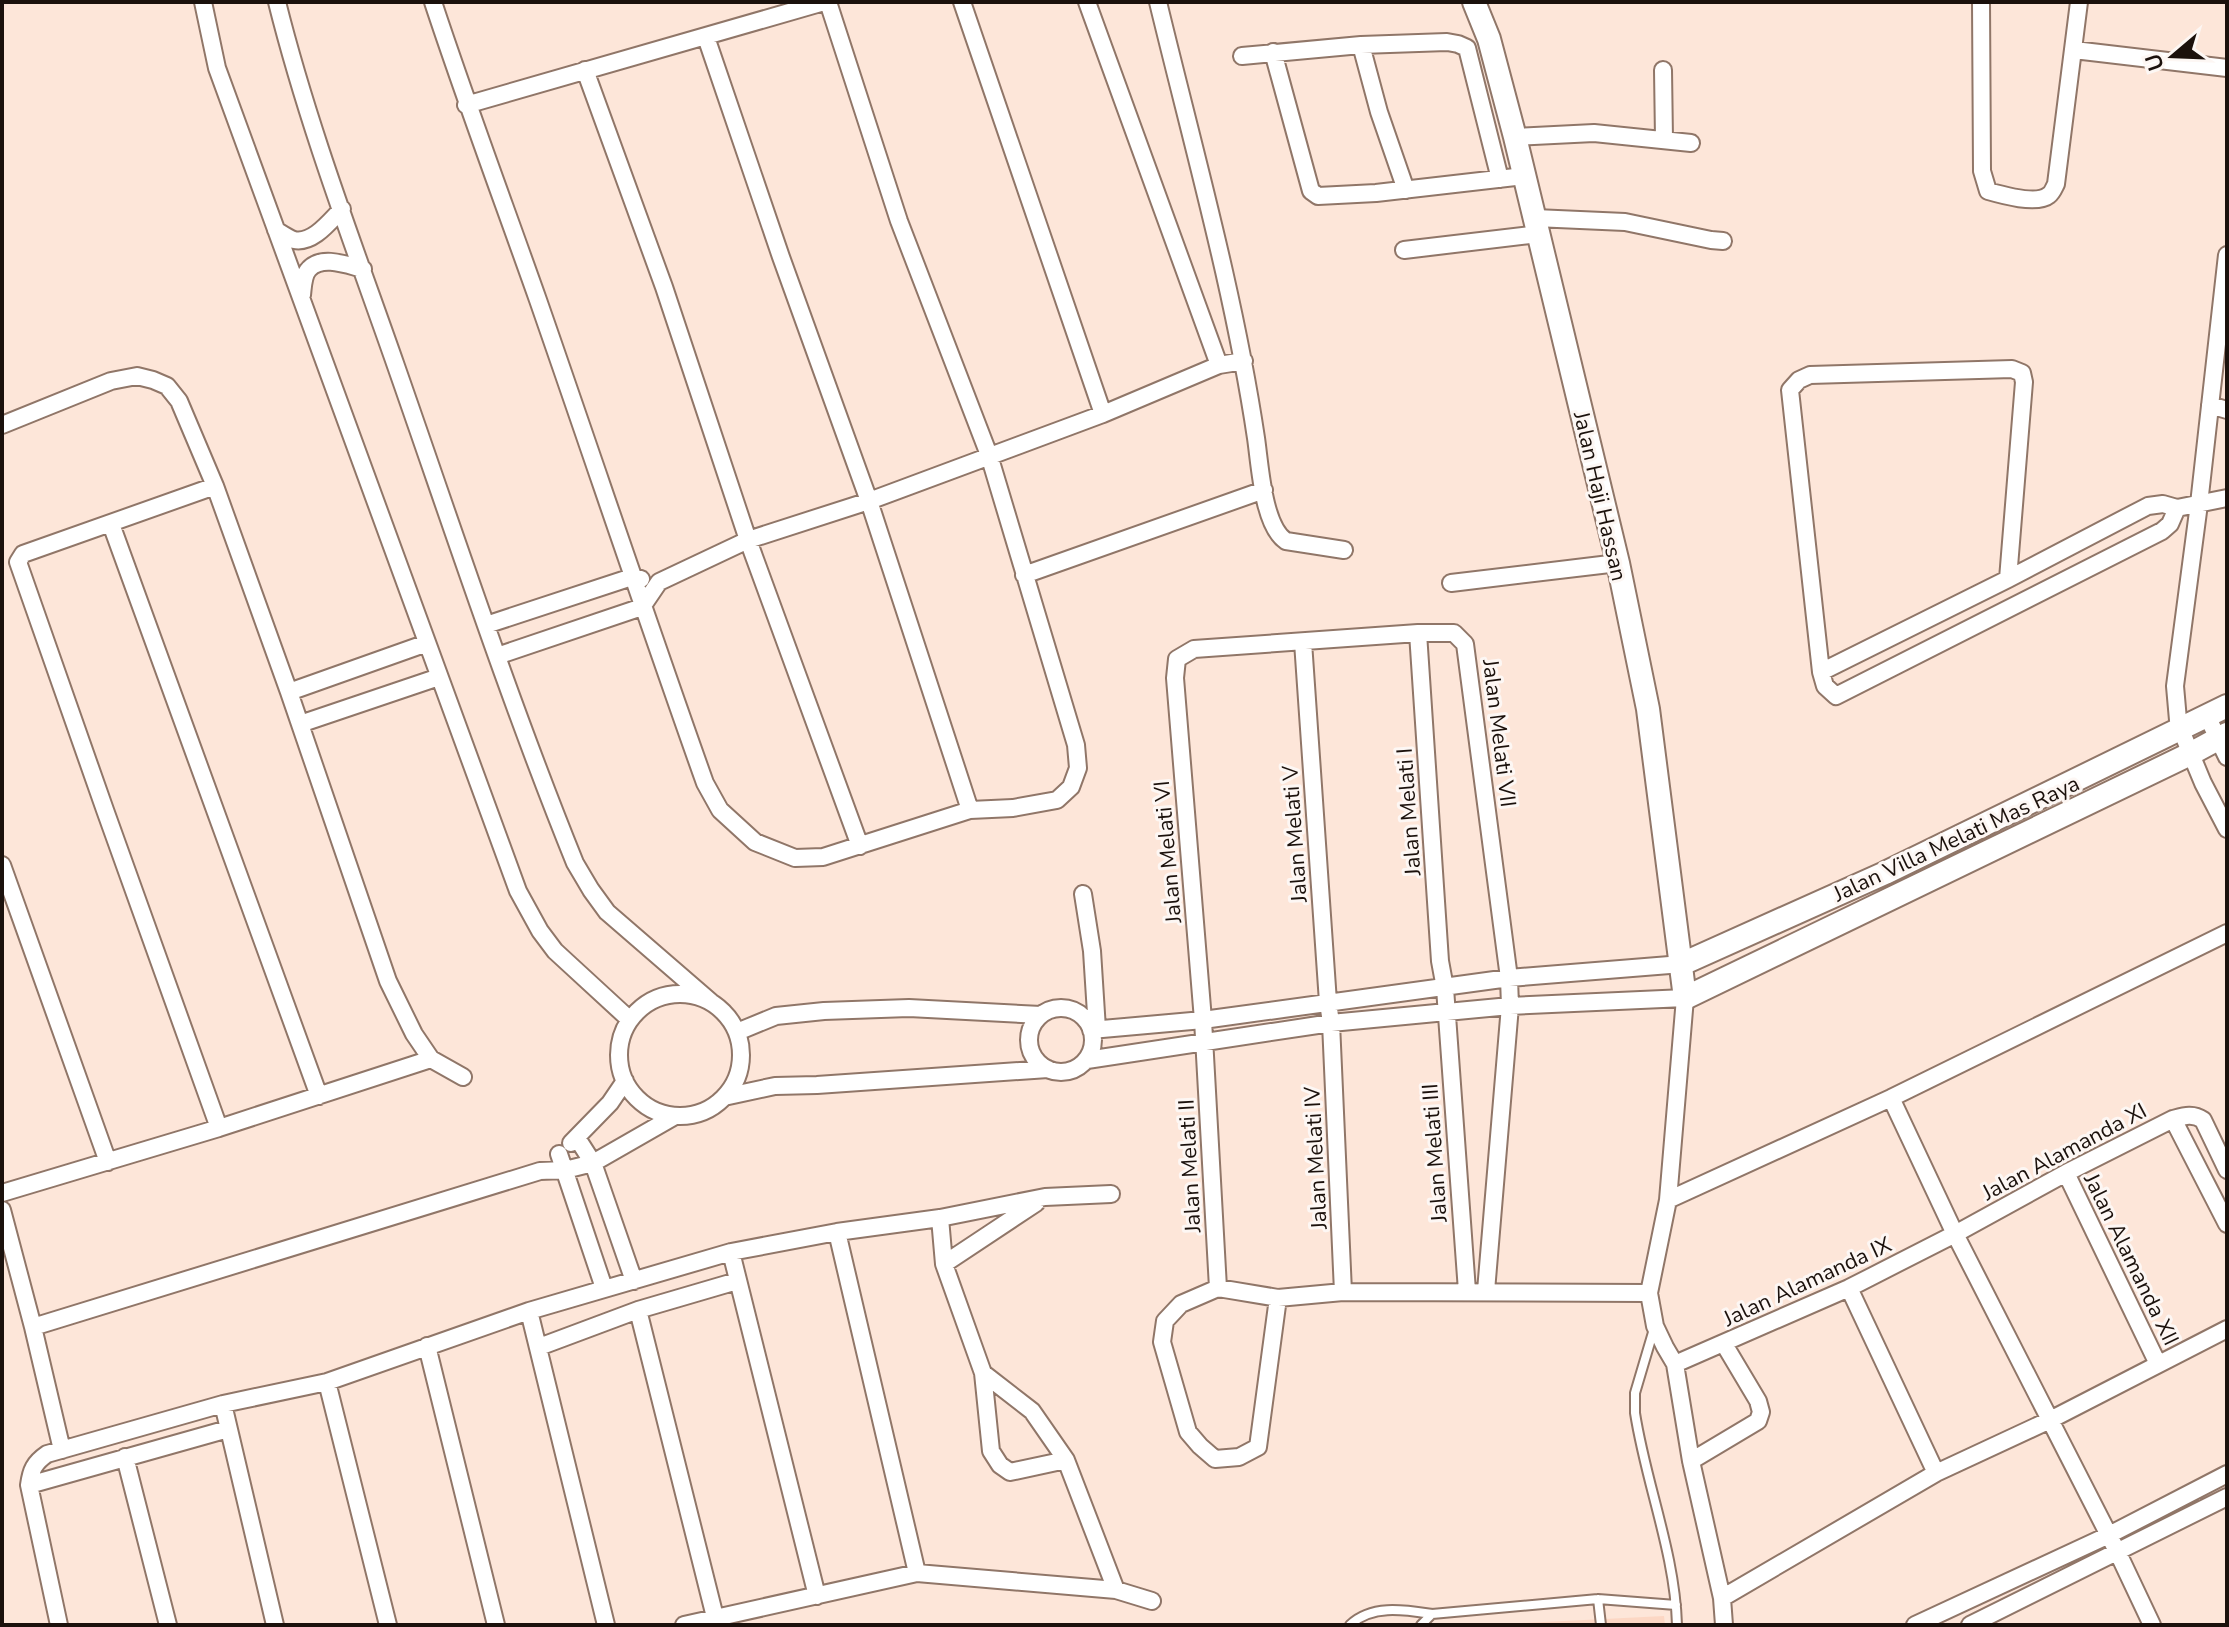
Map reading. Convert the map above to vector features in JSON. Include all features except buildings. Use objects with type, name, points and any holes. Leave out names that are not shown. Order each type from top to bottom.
[{"type":"street","points":[[203,2],[217,68],[506,863],[527,909],[555,951],[630,1020]]},
{"type":"street","points":[[277,2],[289,50],[342,209],[497,656],[575,863],[607,912],[711,1002],[731,1020],[737,1032],[741,1049],[735,1083],[711,1108],[695,1115],[675,1116],[643,1104],[633,1094],[620,1068],[620,1043],[630,1020],[642,1007],[658,997],[676,993],[694,995],[711,1002]]},
{"type":"street","points":[[433,2],[466,105],[537,299],[642,607],[705,783],[720,810],[755,842],[795,858],[823,857],[970,810],[1013,808],[1057,800],[1071,787],[1078,768],[1076,745],[989,455],[899,221],[826,2],[466,105]]},
{"type":"street","points":[[962,2],[1103,414]]},
{"type":"street","points":[[1087,2],[1219,365]]},
{"type":"street","points":[[1158,2],[1244,361],[1264,490],[1273,527],[1286,541],[1344,550]]},
{"type":"street","name":"Jalan Haji Hassan","points":[[1474,2],[1489,39],[1515,137],[1618,563],[1648,709],[1685,998]]},
{"type":"street","points":[[1981,2],[1982,171],[1988,191],[2030,199],[2051,194],[2056,184],[2079,2]]},
{"type":"street","points":[[706,37],[869,501],[970,810]]},
{"type":"street","points":[[1242,56],[1361,45],[1447,42],[1467,48],[1500,179]]},
{"type":"street","points":[[1361,45],[1379,112],[1406,190]]},
{"type":"street","points":[[2074,50],[2227,68]]},
{"type":"street","points":[[1273,52],[1311,191],[1318,196],[1406,190],[1524,176]]},
{"type":"street","points":[[585,70],[664,287],[748,540],[860,846]]},
{"type":"street","points":[[1663,70],[1664,139]]},
{"type":"street","points":[[1515,137],[1594,133],[1691,143]]},
{"type":"street","points":[[276,230],[294,240],[306,239],[317,234],[342,209]]},
{"type":"street","points":[[1404,250],[1537,226],[1625,222],[1723,241]]},
{"type":"street","points":[[2227,255],[2175,686],[2181,730],[2227,829]]},
{"type":"street","points":[[301,297],[305,276],[310,268],[319,263],[334,262],[363,269]]},
{"type":"street","points":[[497,656],[642,607],[659,582],[748,540],[869,501],[1103,414],[1219,365],[1244,361]]},
{"type":"street","points":[[2008,579],[2024,382],[2022,373],[2012,369],[1841,374],[1810,375],[1799,380],[1790,390],[1821,672],[1825,686],[1836,696],[2162,531],[2170,524],[2177,508]]},
{"type":"street","points":[[2,425],[111,381],[137,376],[167,386],[179,401],[215,486],[388,981],[414,1034],[431,1059],[463,1077]]},
{"type":"street","points":[[2210,405],[2227,410]]},
{"type":"street","points":[[215,486],[23,554],[18,562],[219,1128]]},
{"type":"street","points":[[1024,575],[1264,490]]},
{"type":"street","points":[[1821,672],[2148,506],[2163,504],[2177,508],[2227,498]]},
{"type":"street","points":[[111,524],[319,1096]]},
{"type":"street","points":[[1451,583],[1618,563]]},
{"type":"street","points":[[486,625],[632,577],[659,582]]},
{"type":"street","name":"Jalan Melati VII","points":[[1177,659],[1194,649],[1418,633],[1454,633],[1461,638],[1465,644],[1509,978],[1510,1006]]},
{"type":"street","name":"Jalan Melati I","points":[[1418,633],[1446,1012]]},
{"type":"street","name":"Jalan Melati V","points":[[1303,642],[1331,1023]]},
{"type":"street","points":[[289,692],[427,643]]},
{"type":"street","name":"Jalan Melati VI","points":[[1177,659],[1175,678],[1204,1041]]},
{"type":"street","points":[[300,724],[439,677]]},
{"type":"street","points":[[2217,711],[2224,743]]},
{"type":"street","name":"Jalan Villa Melati Mas Raya","points":[[1682,964],[1885,873],[2217,711]]},
{"type":"street","name":"Jalan Villa Melati Mas Raya","points":[[1685,998],[2190,754],[2224,743]]},
{"type":"street","points":[[2,865],[108,1162]]},
{"type":"street","points":[[1885,873],[1897,897]]},
{"type":"street","points":[[1083,894],[1092,951],[1094,1030],[1091,1050],[1087,1060],[1079,1067],[1058,1072],[1039,1063],[1029,1044],[1034,1023],[1050,1010],[1070,1009],[1094,1030]]},
{"type":"street","points":[[1668,1200],[1891,1098],[2227,933]]},
{"type":"street","points":[[1094,1030],[1203,1020],[1509,978],[1682,964]]},
{"type":"street","points":[[1087,1060],[1331,1023],[1510,1006],[1685,998],[1668,1200],[1649,1293],[1655,1326],[1675,1364],[1691,1461],[1722,1598],[1724,1625]]},
{"type":"street","points":[[1486,1291],[1510,1006]]},
{"type":"street","points":[[737,1032],[776,1016],[824,1011],[909,1008],[1041,1015]]},
{"type":"street","name":"Jalan Melati III","points":[[1446,1012],[1467,1291]]},
{"type":"street","name":"Jalan Melati IV","points":[[1331,1023],[1343,1292]]},
{"type":"street","name":"Jalan Melati II","points":[[1204,1041],[1218,1288]]},
{"type":"street","points":[[3,1190],[108,1162],[431,1059]]},
{"type":"street","points":[[724,1097],[775,1086],[1048,1069]]},
{"type":"street","points":[[562,1162],[577,1138],[610,1103],[625,1081]]},
{"type":"street","points":[[1891,1098],[1955,1234],[2152,1625]]},
{"type":"street","points":[[2173,1119],[2188,1115],[2203,1120],[2227,1170]]},
{"type":"street","points":[[33,1327],[562,1162],[593,1163],[675,1116]]},
{"type":"street","name":"Jalan Alamanda XI","points":[[1955,1234],[2173,1119],[2227,1224]]},
{"type":"street","points":[[577,1138],[593,1163],[634,1281]]},
{"type":"street","points":[[562,1162],[604,1288]]},
{"type":"street","name":"Jalan Alamanda XII","points":[[2066,1173],[2158,1364]]},
{"type":"street","points":[[59,1625],[29,1485],[31,1470],[39,1459],[54,1452],[223,1404],[327,1382],[529,1311],[731,1252],[837,1232],[940,1218],[1045,1197],[1111,1194]]},
{"type":"street","points":[[944,1264],[1045,1197]]},
{"type":"street","points":[[2,1210],[33,1327],[54,1452]]},
{"type":"street","points":[[940,1218],[944,1264],[983,1373],[991,1451],[1000,1465],[1010,1472],[1066,1460]]},
{"type":"street","points":[[837,1232],[917,1573]]},
{"type":"street","name":"Jalan Alamanda IX","points":[[1675,1364],[1849,1288],[1955,1234]]},
{"type":"street","points":[[731,1252],[817,1596]]},
{"type":"street","points":[[539,1347],[638,1310],[737,1281]]},
{"type":"street","points":[[1278,1298],[1258,1447],[1239,1457],[1215,1459],[1188,1432],[1162,1342],[1165,1321],[1181,1304],[1218,1288],[1278,1298],[1343,1292],[1649,1293]]},
{"type":"street","points":[[1849,1288],[1936,1473]]},
{"type":"street","points":[[638,1310],[715,1617]]},
{"type":"street","points":[[529,1311],[606,1625]]},
{"type":"street","points":[[1722,1598],[1936,1473],[2050,1420],[2227,1329]]},
{"type":"street","points":[[1691,1461],[1758,1421],[1761,1412],[1758,1401],[1724,1344]]},
{"type":"street","points":[[427,1346],[496,1625]]},
{"type":"street","points":[[983,1373],[1032,1411],[1066,1460],[1116,1590]]},
{"type":"street","points":[[327,1382],[388,1625]]},
{"type":"street","points":[[223,1404],[275,1625]]},
{"type":"street","points":[[29,1485],[228,1429]]},
{"type":"street","points":[[125,1457],[168,1625]]},
{"type":"street","points":[[1915,1625],[2109,1535],[2227,1474]]},
{"type":"street","points":[[1970,1625],[1988,1621],[2227,1497]]},
{"type":"street","points":[[684,1625],[917,1573],[1116,1590],[1152,1601]]},
{"type":"lane","points":[[1655,1326],[1635,1393],[1635,1413],[1676,1605],[1677,1625]]},
{"type":"lane","points":[[1350,1625],[1357,1619],[1381,1611],[1404,1609],[1432,1614],[1598,1599],[1676,1605]]},
{"type":"lane","points":[[1598,1599],[1601,1625]]},
{"type":"lane","points":[[1421,1625],[1432,1614]]},
{"type":"shaded area","points":[[1664,1616],[1665,1625],[1481,1625]]}]
